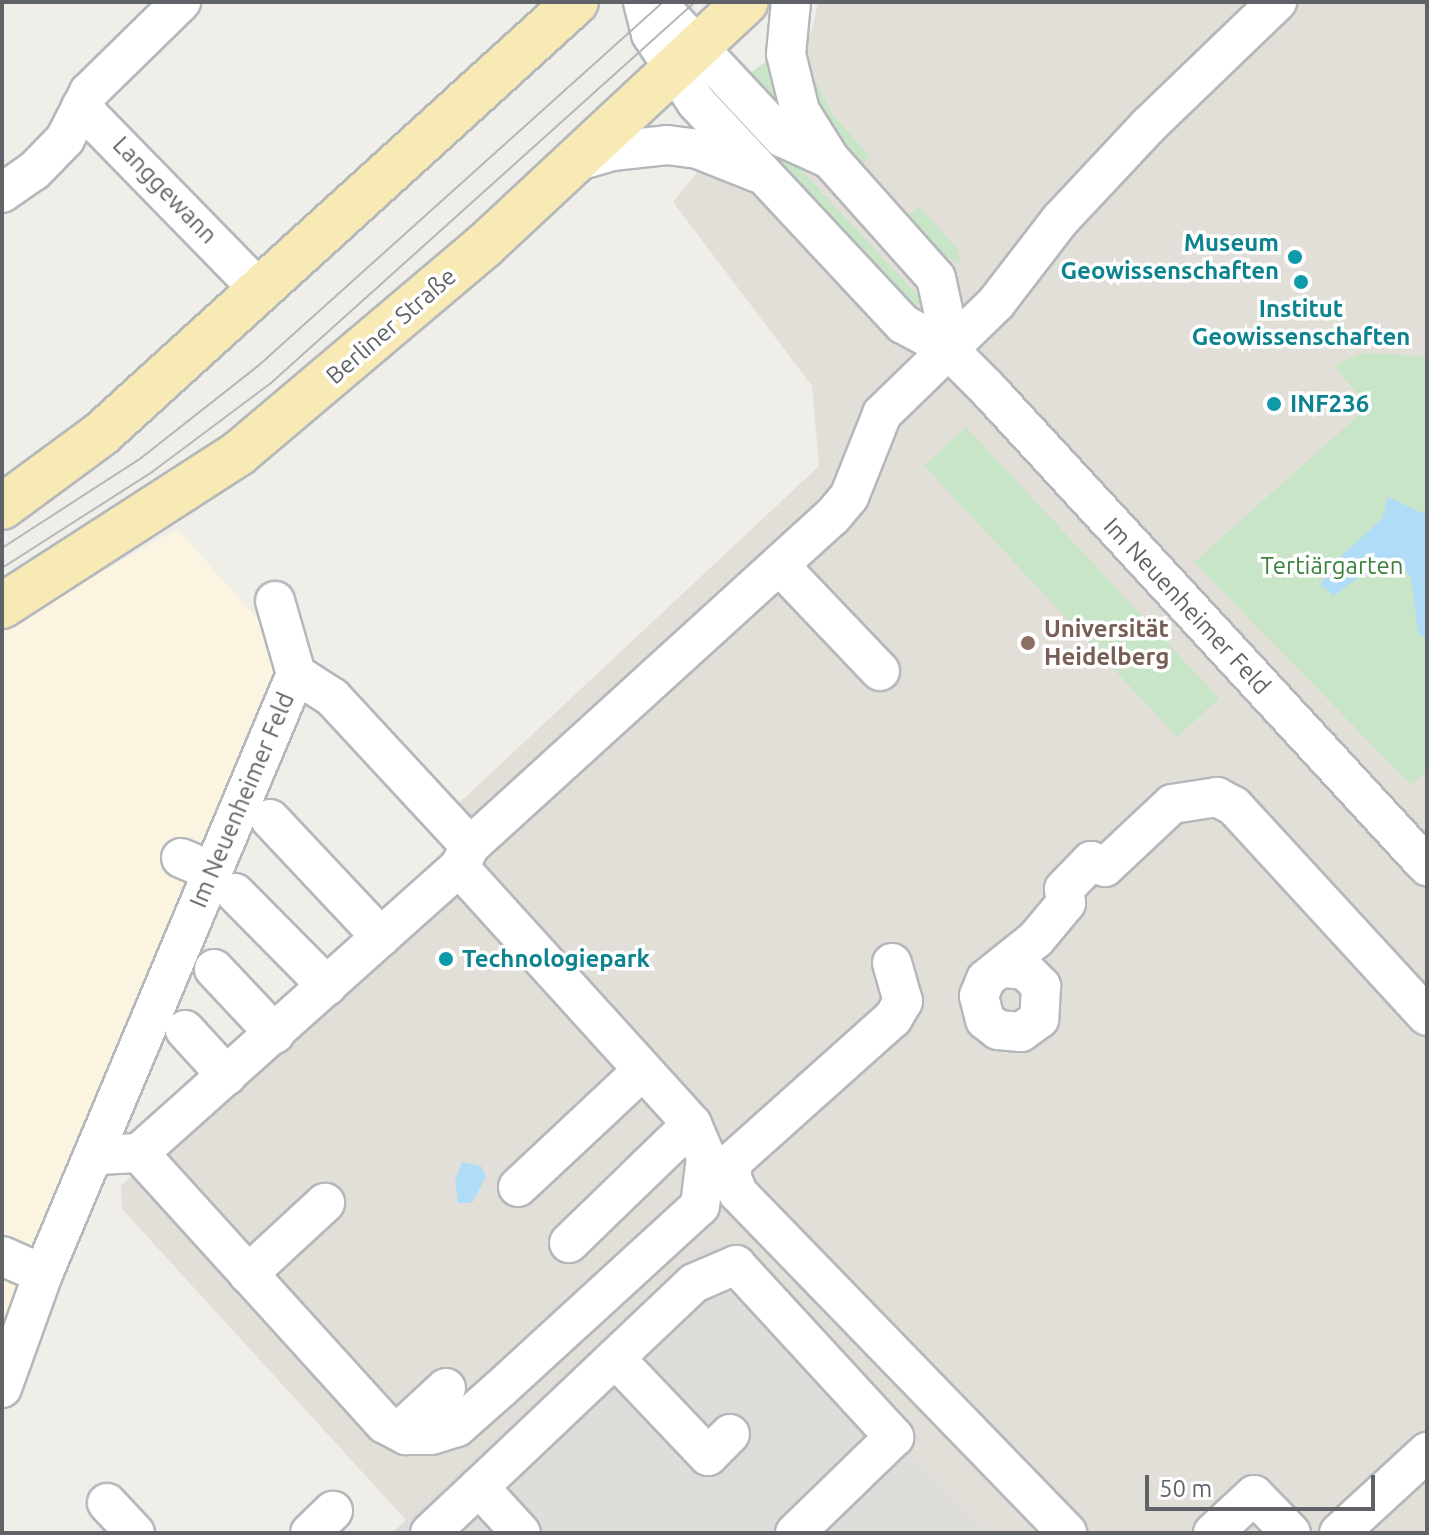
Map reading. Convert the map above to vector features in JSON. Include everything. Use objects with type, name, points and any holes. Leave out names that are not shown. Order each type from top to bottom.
[{"type":"main road","points":[[2,507],[101,434],[576,2]]},
{"type":"main road","name":"Berliner Straße","points":[[2,606],[239,453],[372,345],[571,163],[663,23],[746,2]]},
{"type":"street","points":[[2,193],[65,139],[89,92],[181,2]]},
{"type":"street","points":[[791,2],[786,54],[790,82],[811,132],[830,159],[936,278],[949,337],[946,347]]},
{"type":"street","points":[[97,1155],[139,1153],[381,937],[464,856],[780,566],[849,497],[882,414],[946,347],[996,303],[1060,220],[1149,125],[1277,2]]},
{"type":"street","points":[[663,23],[783,138],[830,159]]},
{"type":"street","name":"Im Neuenheimer Feld","points":[[663,23],[769,178],[903,324],[946,347],[1427,866]]},
{"type":"street","name":"Langgewann","points":[[81,107],[246,276]]},
{"type":"street","name":"Im Neuenheimer Feld","points":[[571,163],[612,151],[667,145],[698,149],[769,178]]},
{"type":"street","points":[[780,566],[880,671]]},
{"type":"street","points":[[275,601],[296,674]]},
{"type":"street","name":"Im Neuenheimer Feld","points":[[4,1375],[43,1274],[97,1155],[209,874],[296,674],[332,697],[643,1070],[711,1147]]},
{"type":"street","points":[[1003,968],[1066,903],[1064,889],[1091,861],[1105,867],[1172,804],[1217,797],[1234,806],[1427,1016]]},
{"type":"street","points":[[270,819],[381,937]]},
{"type":"street","points":[[209,874],[327,986]]},
{"type":"street","points":[[569,1243],[893,1018],[903,1001],[892,963]]},
{"type":"street","points":[[214,969],[275,1034]]},
{"type":"street","points":[[185,1030],[227,1076]]},
{"type":"street","points":[[518,1187],[643,1070]]},
{"type":"street","points":[[139,1153],[385,1424],[406,1435],[457,1427],[700,1206],[711,1147]]},
{"type":"street","points":[[711,1147],[731,1175],[738,1193],[1067,1533]]},
{"type":"street","points":[[248,1274],[325,1203]]},
{"type":"street","points":[[2,1256],[43,1274]]},
{"type":"street","points":[[430,1533],[694,1283],[736,1265],[894,1437],[795,1533]]},
{"type":"street","points":[[615,1358],[708,1456],[730,1434]]},
{"type":"street","points":[[406,1435],[407,1424],[446,1388]]},
{"type":"street","points":[[1339,1533],[1427,1452]]},
{"type":"street","points":[[479,1487],[521,1533]]},
{"type":"street","points":[[1213,1533],[1254,1495],[1291,1533]]},
{"type":"street","points":[[107,1503],[135,1533]]},
{"type":"shaded area","name":"Universität Heidelberg","points":[[818,2],[1427,2],[1427,1533],[988,1533],[713,1239],[406,1520],[122,1209],[121,1186],[456,885],[441,820],[819,466],[812,386],[673,202],[812,30]]},
{"type":"shaded area","points":[[177,529],[283,647],[281,667],[2,1339],[2,629]]},
{"type":"shaded area","points":[[713,1238],[988,1533],[392,1533]]},
{"type":"green space","points":[[768,60],[778,102],[772,105],[745,77]]},
{"type":"green space","points":[[807,65],[833,115],[871,157],[859,167],[813,97]]},
{"type":"green space","points":[[730,93],[920,298],[921,305],[913,303],[723,99]]},
{"type":"green space","points":[[919,206],[956,247],[961,264],[949,259],[906,216]]},
{"type":"green space","name":"Tertiärgarten","points":[[1361,353],[1427,356],[1427,771],[1411,785],[1194,562],[1368,407],[1334,366]]},
{"type":"green space","points":[[966,427],[1219,698],[1177,737],[924,466]]},
{"type":"water","points":[[1388,497],[1427,515],[1427,641],[1418,632],[1411,578],[1399,562],[1359,577],[1333,596],[1321,585],[1330,566],[1382,519]]},
{"type":"water","points":[[462,1162],[481,1166],[486,1177],[472,1203],[458,1203],[455,1181]]},
{"type":"tram line","points":[[2,548],[141,458],[258,366],[663,2]]},
{"type":"tram line","points":[[2,568],[152,472],[271,383],[695,2]]},
{"type":"place","name":"Museum Geowissenschaften","points":[[1295,257]]},
{"type":"place","name":"Institut Geowissenschaften","points":[[1301,282]]},
{"type":"place","name":"INF236","points":[[1274,404]]},
{"type":"place","name":"Universität Heidelberg","points":[[1028,643]]},
{"type":"place","name":"Technologiepark","points":[[446,959]]}]
